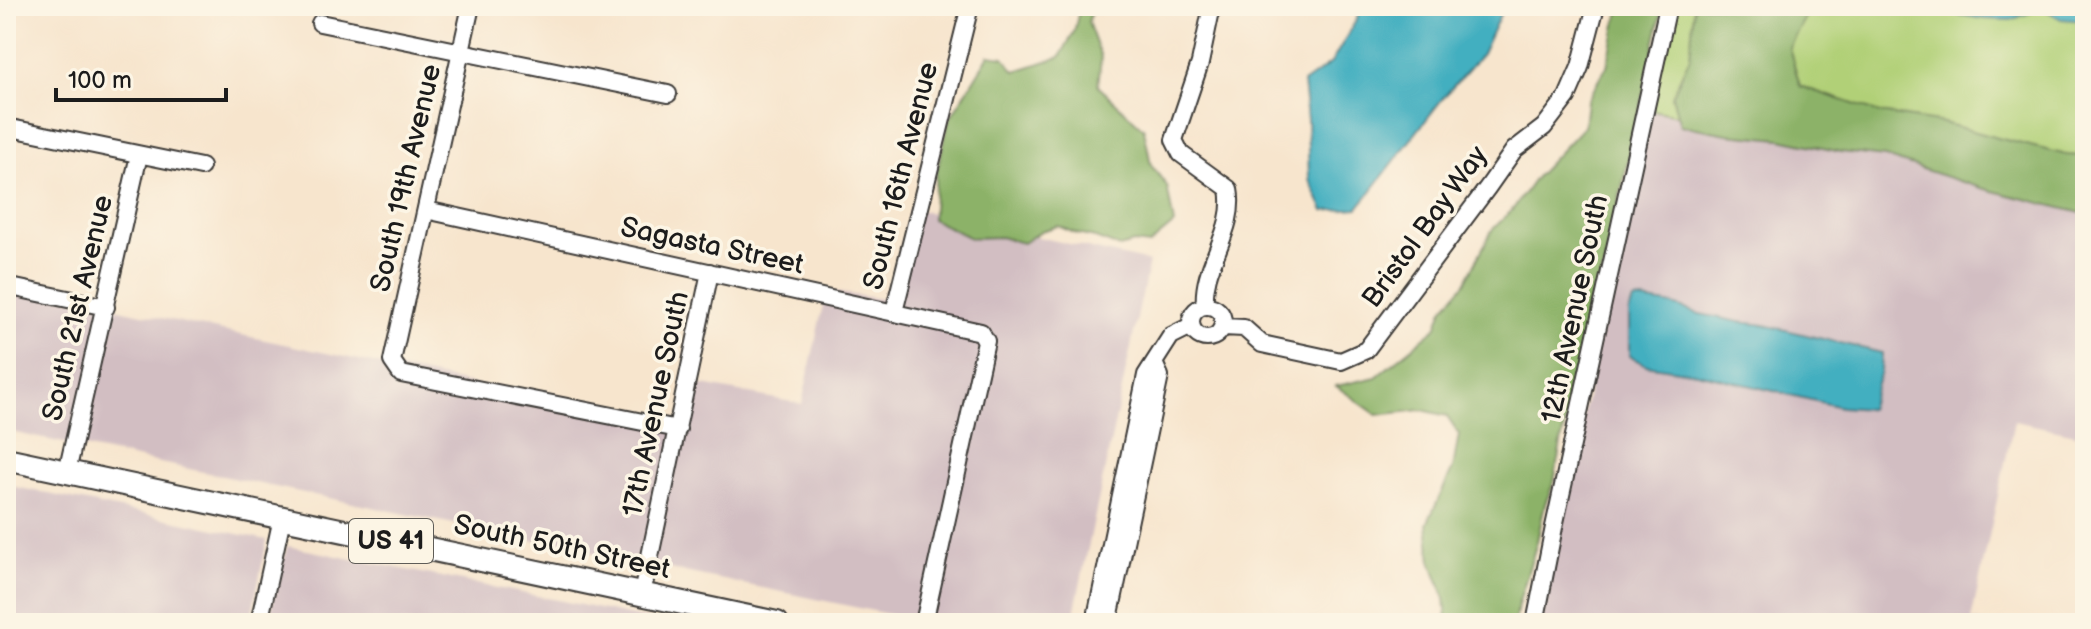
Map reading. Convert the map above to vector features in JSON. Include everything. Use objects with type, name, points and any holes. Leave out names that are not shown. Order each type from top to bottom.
[{"type":"main road","name":"South 50th Street","points":[[6,459],[777,623]]},
{"type":"street","name":"South 19th Avenue","points":[[471,6],[392,361],[401,374],[678,429]]},
{"type":"street","name":"South 16th Avenue","points":[[894,312],[970,6]]},
{"type":"street","points":[[1205,306],[1204,295],[1211,264],[1224,237],[1232,203],[1229,189],[1181,154],[1174,140],[1200,63],[1212,6]]},
{"type":"street","name":"Bristol Bay Way","points":[[1223,327],[1244,328],[1262,344],[1341,361],[1366,350],[1514,150],[1544,127],[1567,97],[1580,67],[1596,6]]},
{"type":"street","name":"12th Avenue South","points":[[1535,623],[1668,6]]},
{"type":"street","points":[[320,23],[668,94]]},
{"type":"street","points":[[6,127],[201,167]]},
{"type":"street","name":"South 21st Avenue","points":[[67,472],[139,155]]},
{"type":"street","name":"Sagasta Street","points":[[426,210],[981,332],[986,341],[924,623]]},
{"type":"street","name":"17th Avenue South","points":[[642,594],[710,272]]},
{"type":"street","points":[[6,286],[106,307]]},
{"type":"street","points":[[1205,306],[1220,311],[1223,327],[1217,335],[1207,339],[1197,335],[1191,326],[1192,315],[1199,307],[1205,306]]},
{"type":"street","points":[[1101,621],[1110,614],[1133,511],[1160,376],[1155,365],[1171,336],[1191,326]]},
{"type":"street","points":[[259,623],[282,518]]},
{"type":"shaded area","points":[[1646,109],[2085,198],[2085,436],[2014,421],[1971,620],[1984,623],[1541,623]]},
{"type":"shaded area","points":[[910,208],[1149,262],[1072,623],[931,623],[6,431],[6,285],[689,430],[698,384],[802,404],[826,291],[882,299],[891,293]]},
{"type":"shaded area","points":[[6,485],[267,540],[250,623],[6,623]]},
{"type":"shaded area","points":[[287,546],[562,601],[666,623],[268,623]]},
{"type":"green space","points":[[1080,6],[1094,6],[1088,22],[1101,57],[1098,86],[1144,129],[1151,165],[1167,186],[1174,224],[1149,245],[1134,243],[1119,247],[1058,226],[1041,231],[1023,243],[1000,237],[970,238],[932,219],[936,175],[949,120],[989,55],[1004,57],[1015,71],[1060,57],[1074,32]]},
{"type":"green space","points":[[1620,6],[1663,6],[1590,328],[1580,353],[1572,405],[1564,427],[1554,482],[1545,504],[1515,623],[1449,623],[1445,599],[1431,561],[1427,524],[1453,468],[1459,434],[1447,416],[1422,410],[1377,415],[1336,386],[1376,377],[1436,328],[1443,309],[1465,283],[1492,230],[1584,126],[1587,101],[1607,66]]},
{"type":"green space","points":[[1667,6],[2085,6],[2085,198],[1646,109]]},
{"type":"green space","points":[[1694,6],[1811,6],[1789,47],[1800,86],[1880,113],[1944,123],[2067,155],[2085,156],[2085,214],[1981,188],[1885,157],[1680,125],[1672,96],[1690,57]]},
{"type":"water","points":[[1356,6],[1503,8],[1482,54],[1443,98],[1358,208],[1324,211],[1309,179],[1303,83],[1331,63],[1358,17]]},
{"type":"water","points":[[1943,6],[2085,6],[2085,21],[2061,19],[2042,8],[2011,20],[1985,19],[1953,14]]},
{"type":"water","points":[[1643,300],[1882,353],[1881,371],[1869,409],[1841,407],[1697,373],[1646,365],[1629,356],[1629,312],[1633,301]]}]
